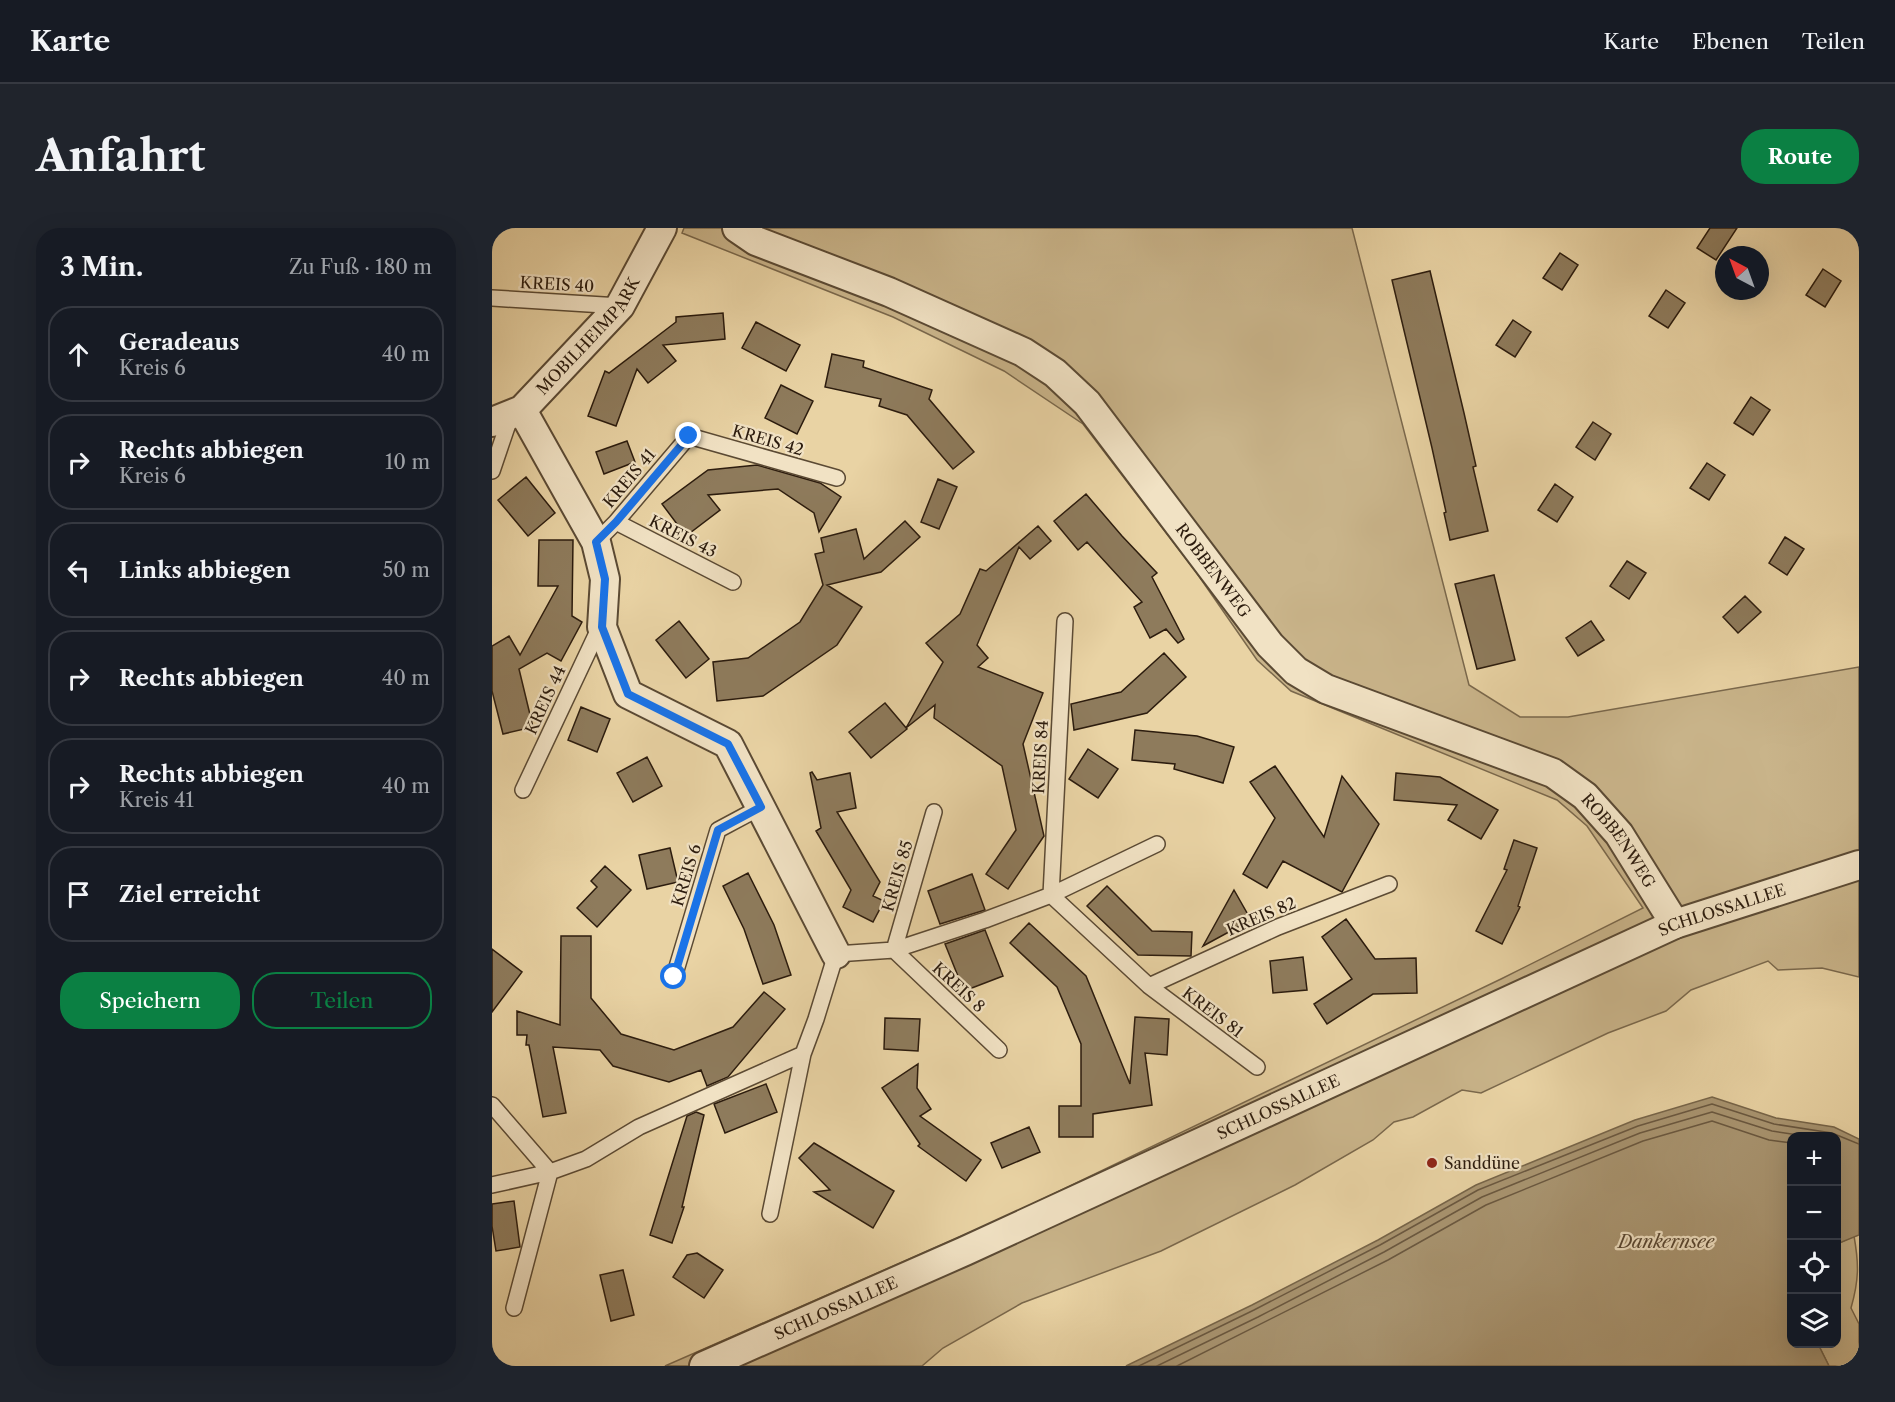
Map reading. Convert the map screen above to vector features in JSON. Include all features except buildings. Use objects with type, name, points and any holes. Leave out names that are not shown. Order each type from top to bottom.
[{"type":"street","name":"MOBILHEIMPARK","points":[[508,416],[620,306],[662,228]]},
{"type":"street","name":"ROBBENWEG","points":[[737,228],[756,241],[889,292],[1012,347],[1055,373],[1087,403],[1270,645],[1296,671],[1326,689],[1553,773],[1585,796],[1619,834],[1675,924]]},
{"type":"street","points":[[508,416],[596,542],[605,579],[602,627],[628,694],[728,744],[836,954]]},
{"type":"street","name":"SCHLOSSALLEE","points":[[704,1366],[965,1251],[1675,924],[1859,866]]},
{"type":"lane","name":"KREIS 40","points":[[492,298],[620,306]]},
{"type":"lane","points":[[492,471],[508,416]]},
{"type":"lane","name":"KREIS 41","points":[[596,542],[616,522],[689,436]]},
{"type":"lane","name":"KREIS 42","points":[[689,436],[837,478]]},
{"type":"lane","name":"KREIS 43","points":[[616,522],[733,582]]},
{"type":"lane","name":"KREIS 84","points":[[1051,895],[1065,621]]},
{"type":"lane","name":"KREIS 44","points":[[523,790],[597,633],[602,627]]},
{"type":"lane","name":"KREIS 6","points":[[674,977],[718,830],[761,807]]},
{"type":"lane","name":"KREIS 85","points":[[894,950],[934,812]]},
{"type":"lane","points":[[770,1214],[803,1054],[836,954],[894,950],[985,920],[1051,895],[1157,844]]},
{"type":"lane","name":"KREIS 82","points":[[1149,986],[1278,927],[1389,884]]},
{"type":"lane","name":"KREIS 81","points":[[1051,895],[1149,986],[1257,1066]]},
{"type":"lane","name":"KREIS 8","points":[[894,950],[999,1050]]},
{"type":"lane","points":[[492,1185],[550,1172],[586,1159],[639,1127],[803,1054]]},
{"type":"lane","points":[[492,1105],[550,1172]]},
{"type":"lane","points":[[514,1308],[550,1172]]},
{"type":"shaded area","points":[[684,228],[1352,228],[1469,685],[1520,717],[1568,717],[1859,667],[1859,977],[1822,968],[1778,970],[1768,961],[1691,990],[1666,1011],[1608,1033],[1481,1093],[1462,1090],[1413,1117],[1394,1122],[1373,1140],[1295,1185],[1161,1251],[1022,1303],[943,1348],[922,1366],[665,1366],[1003,1218],[1501,979],[1643,908],[1587,826],[1557,800],[1291,691],[1257,660],[1196,572],[1083,424],[1004,371],[893,317],[682,233]]},
{"type":"shaded area","points":[[1854,1236],[1857,1272],[1856,1289],[1851,1308],[1859,1324],[1859,1366],[1829,1366],[1820,1348],[1841,1348],[1841,1242]]},
{"type":"water","name":"Dankernsee","points":[[1712,1097],[1776,1118],[1834,1127],[1859,1139],[1859,1235],[1841,1242],[1841,1132],[1787,1132],[1787,1348],[1820,1348],[1829,1366],[1126,1366],[1378,1240],[1476,1185],[1635,1120]]},
{"type":"place","name":"Sanddüne","points":[[1432,1163]]},
{"type":"route","points":[[674,977],[718,830],[761,807],[728,744],[628,694],[602,627],[605,579],[596,542],[616,522],[689,436]]}]
